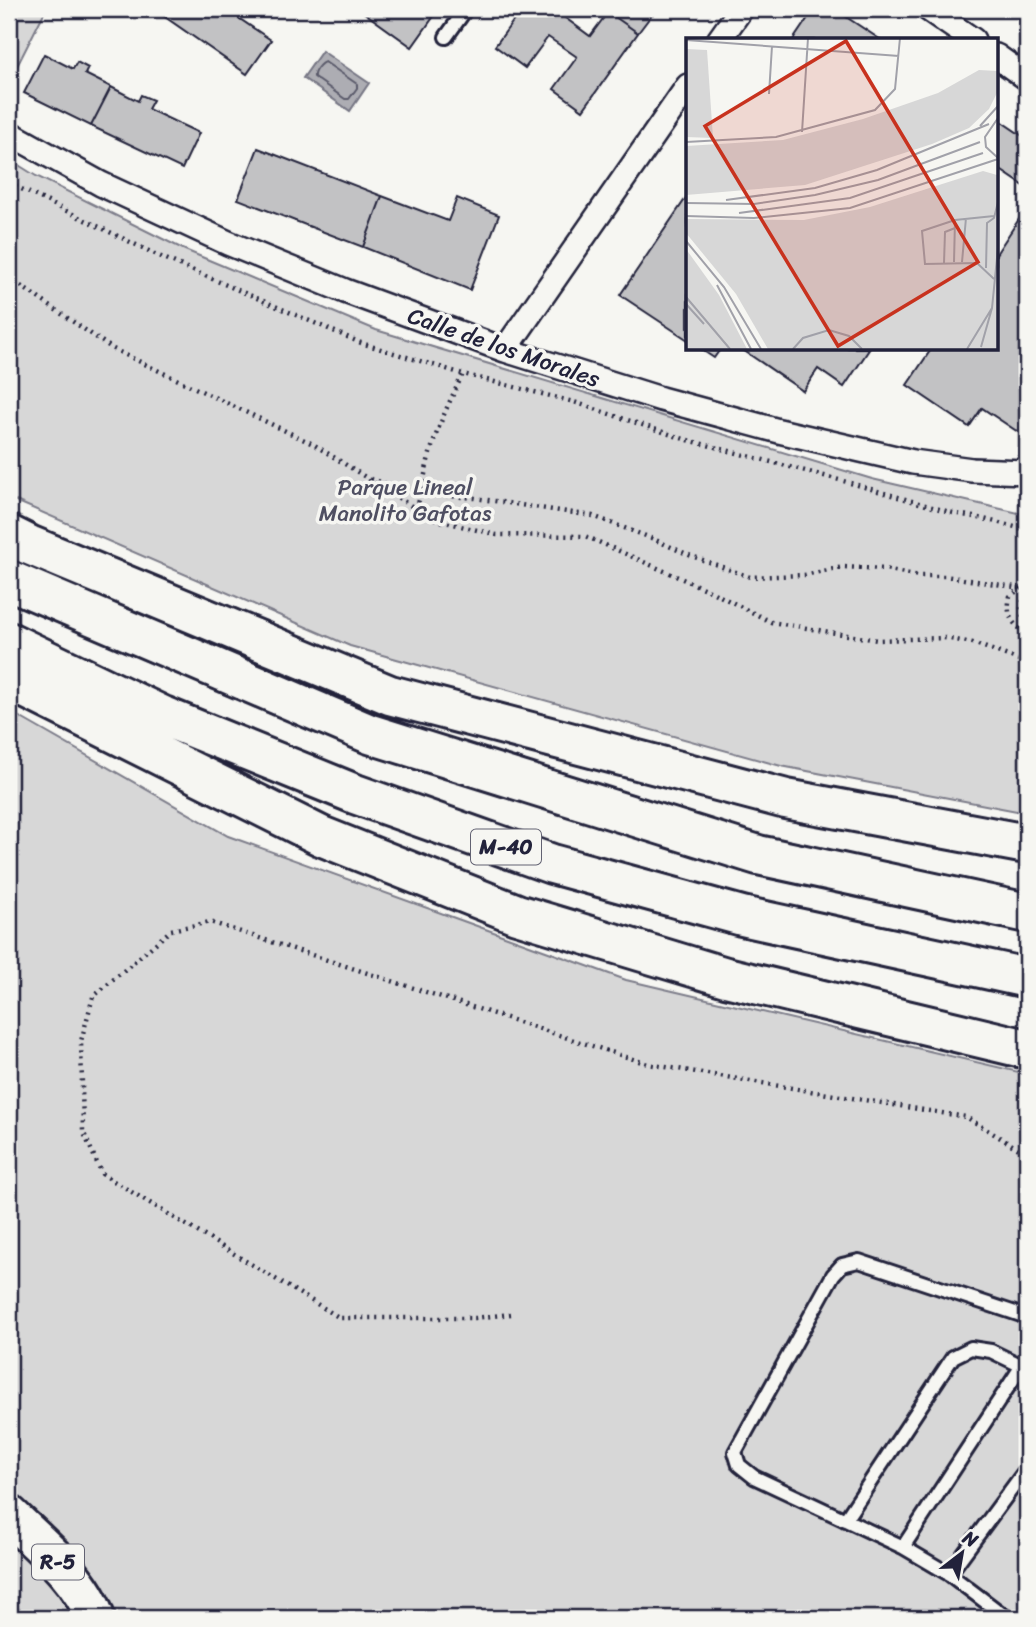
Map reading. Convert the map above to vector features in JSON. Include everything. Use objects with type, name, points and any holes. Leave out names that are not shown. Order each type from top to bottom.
[{"type":"highway","points":[[9,535],[390,695],[786,799],[1027,844]]},
{"type":"highway","points":[[9,580],[370,734],[758,855],[1027,913]]},
{"type":"highway","name":"M-40","points":[[9,642],[163,716],[355,794],[552,863],[741,916],[1027,978]]},
{"type":"highway","points":[[9,680],[321,836],[517,914],[726,977],[1027,1049]]},
{"type":"highway","name":"R-5","points":[[9,1516],[65,1569],[92,1610],[94,1618]]},
{"type":"street","points":[[720,38],[741,9]]},
{"type":"street","points":[[928,9],[970,38]]},
{"type":"street","points":[[998,57],[1027,78]]},
{"type":"street","points":[[505,351],[686,89]]},
{"type":"street","name":"Calle de los Morales","points":[[9,133],[101,184],[228,243],[345,291],[505,351],[661,400],[779,431],[913,462],[972,470],[1027,472]]},
{"type":"lane","points":[[446,37],[466,9]]},
{"type":"lane","points":[[1007,1618],[949,1574],[903,1547],[754,1477],[739,1465],[735,1452],[833,1275],[842,1265],[859,1261],[1027,1317]]},
{"type":"lane","points":[[845,1520],[953,1357],[971,1348],[991,1351],[1025,1362],[903,1547]]},
{"type":"lane","points":[[949,1574],[1027,1468]]},
{"type":"path","points":[[9,278],[113,349],[313,444],[437,520],[497,535],[585,536],[712,592],[771,622],[877,640],[944,638],[973,643],[1027,663]]},
{"type":"path","points":[[416,509],[444,412],[463,374]]},
{"type":"path","points":[[365,477],[422,494],[475,498],[593,516],[750,577],[804,575],[843,567],[885,569],[919,576],[945,576],[1025,588]]},
{"type":"path","points":[[953,513],[1027,530]]},
{"type":"path","points":[[1025,588],[1010,596],[1008,608],[1012,622],[1027,634]]},
{"type":"path","points":[[1027,595],[1021,604],[1021,614],[1027,620]]},
{"type":"path","points":[[511,1314],[475,1318],[340,1318],[102,1174],[83,1131],[81,1041],[93,997],[171,930],[210,922],[648,1064],[966,1117],[1027,1154]]},
{"type":"green space","points":[[9,9],[46,9],[9,82]]},
{"type":"green space","name":"Parque Lineal Manolito Gafotas","points":[[9,159],[36,176],[185,250],[376,330],[872,479],[1027,515],[1027,813],[781,766],[350,646],[9,498]]},
{"type":"green space","points":[[9,711],[228,836],[626,980],[1027,1074],[1027,1618],[9,1618]]},
{"type":"water","points":[[322,51],[369,83],[350,111],[303,78]]},
{"type":"building","points":[[153,9],[171,9],[165,17]]},
{"type":"building","points":[[171,9],[225,9],[271,40],[247,74],[165,17]]},
{"type":"building","points":[[359,9],[439,9],[412,47]]},
{"type":"building","points":[[522,9],[564,9],[560,14],[590,36],[608,12],[638,33],[583,110],[554,89],[577,57],[548,37],[525,68],[495,46]]},
{"type":"building","points":[[610,9],[656,9],[638,33],[608,12]]},
{"type":"building","points":[[814,9],[834,9],[878,38],[794,38]]},
{"type":"building","points":[[44,54],[73,69],[77,62],[88,68],[85,74],[111,87],[91,126],[24,93]]},
{"type":"building","points":[[111,87],[138,101],[141,95],[153,100],[148,109],[199,133],[182,169],[91,126]]},
{"type":"building","points":[[998,119],[1027,139],[1027,188],[998,168]]},
{"type":"building","points":[[258,148],[382,196],[363,247],[238,199]]},
{"type":"building","points":[[382,196],[448,221],[457,198],[499,215],[470,290],[363,247]]},
{"type":"building","points":[[686,198],[686,339],[620,295]]},
{"type":"building","points":[[1027,207],[1027,438],[982,408],[969,427],[907,385],[931,350],[998,350],[998,251]]},
{"type":"building","points":[[702,350],[720,350],[714,358]]},
{"type":"building","points":[[743,350],[869,350],[844,387],[818,369],[803,391]]}]
